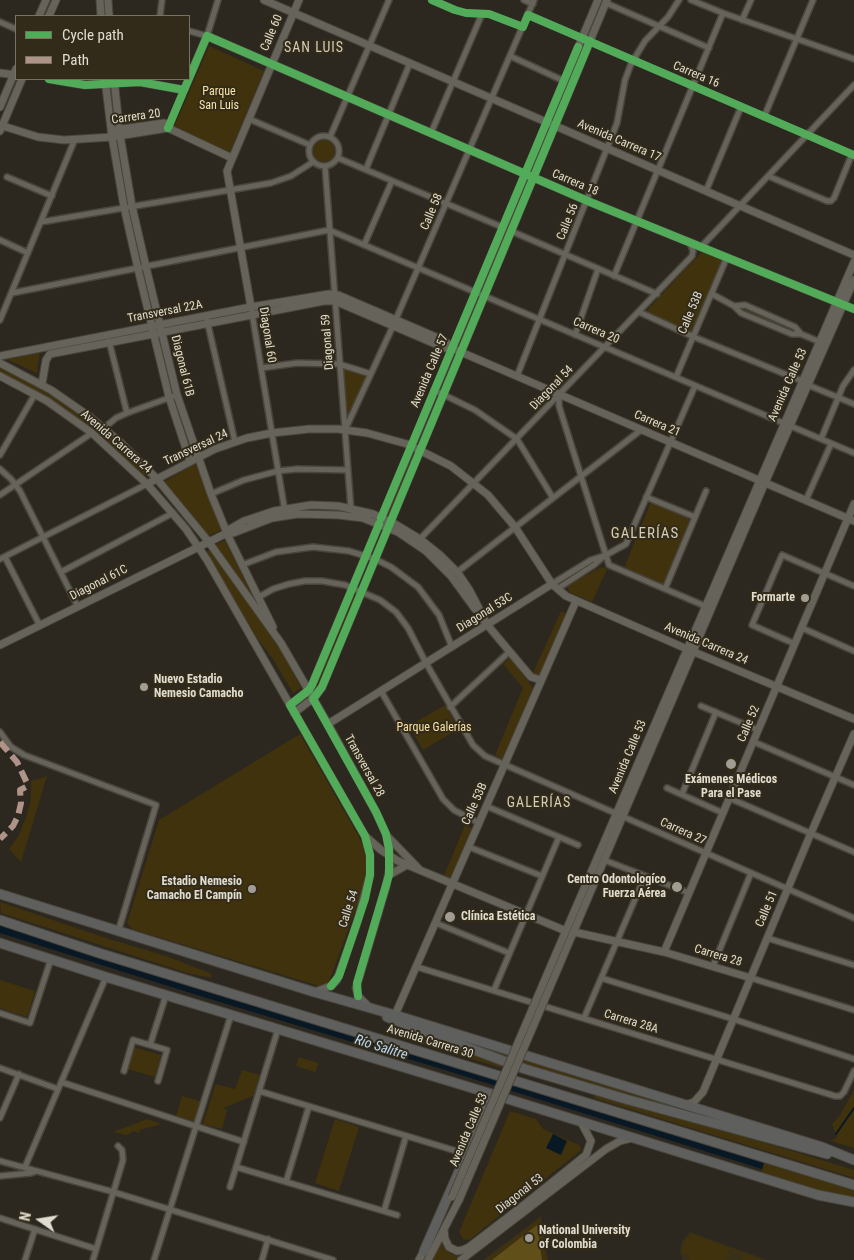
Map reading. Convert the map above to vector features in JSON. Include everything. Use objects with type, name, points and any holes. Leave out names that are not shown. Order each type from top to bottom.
[{"type":"highway","name":"Avenida Carrera 30","points":[[0,894],[118,932],[372,1010],[396,1015],[822,1147],[852,1159]]},
{"type":"highway","name":"Avenida Carrera 30","points":[[0,920],[136,964],[854,1185]]},
{"type":"highway","points":[[0,943],[778,1183],[818,1195],[854,1202]]},
{"type":"highway","name":"Avenida Carrera 30","points":[[372,1010],[396,1022],[526,1069],[749,1134],[852,1159]]},
{"type":"highway","points":[[426,1256],[487,1105],[486,1096],[482,1091]]},
{"type":"main road","points":[[39,15],[46,0]]},
{"type":"main road","points":[[49,15],[56,0]]},
{"type":"main road","points":[[100,0],[101,15]]},
{"type":"main road","points":[[108,0],[109,15]]},
{"type":"main road","name":"Avenida Carrera 17","points":[[264,0],[854,255]]},
{"type":"main road","name":"Calle 60","points":[[232,158],[299,0]]},
{"type":"main road","name":"Avenida Calle 57","points":[[290,705],[309,690],[546,122],[582,38],[601,1]]},
{"type":"main road","name":"Avenida Calle 57","points":[[294,712],[314,698],[322,687],[590,41],[601,1]]},
{"type":"main road","points":[[190,76],[207,36]]},
{"type":"main road","name":"Carrera 18","points":[[207,36],[524,174],[854,309]]},
{"type":"main road","points":[[0,73],[15,73],[0,107]]},
{"type":"main road","points":[[1,127],[22,80]]},
{"type":"main road","points":[[54,80],[74,84],[105,81],[140,82],[184,90],[188,80]]},
{"type":"main road","name":"Diagonal 61B","points":[[105,81],[124,207],[161,328],[177,395],[210,494],[242,565],[281,643]]},
{"type":"main road","name":"Diagonal 61B","points":[[114,81],[120,133],[153,330],[169,397],[190,461]]},
{"type":"main road","name":"Carrera 20","points":[[1,127],[38,137],[74,142],[112,134],[170,128],[232,158]]},
{"type":"main road","name":"Diagonal 60","points":[[232,158],[227,171],[251,307]]},
{"type":"main road","name":"Avenida Calle 53","points":[[426,1256],[455,1199],[840,303],[854,262]]},
{"type":"main road","name":"Avenida Calle 53","points":[[805,383],[820,342],[854,280]]},
{"type":"main road","name":"Transversal 22A","points":[[0,356],[108,339],[207,319],[251,307],[324,294],[334,297]]},
{"type":"main road","name":"Transversal 22A","points":[[207,319],[253,315],[324,302],[334,297]]},
{"type":"main road","name":"Carrera 21","points":[[334,297],[395,323],[445,341],[452,348],[461,352],[851,519]]},
{"type":"main road","name":"Transversal 22A","points":[[42,384],[48,355],[108,339]]},
{"type":"main road","name":"Avenida Carrera 24","points":[[0,362],[42,384],[104,428],[157,479],[208,541]]},
{"type":"main road","name":"Avenida Carrera 24","points":[[0,376],[35,394],[92,433],[147,484],[173,513],[198,546]]},
{"type":"main road","name":"Transversal 24","points":[[147,484],[190,461],[235,442],[272,433],[309,429],[345,430],[379,436],[420,450],[451,466],[474,482],[499,506],[555,587]]},
{"type":"main road","name":"Avenida Calle 53","points":[[690,650],[705,606],[762,482]]},
{"type":"main road","name":"Calle 52","points":[[664,952],[825,573],[851,519],[854,504]]},
{"type":"main road","name":"Diagonal 61C","points":[[0,645],[227,533],[233,533],[285,512],[310,514],[351,512],[389,524],[418,541],[470,591],[487,624],[531,678],[542,680]]},
{"type":"main road","name":"Transversal 28","points":[[208,541],[281,643],[314,698],[373,806],[386,834],[390,856]]},
{"type":"main road","points":[[198,546],[365,836]]},
{"type":"main road","name":"Avenida Carrera 24","points":[[555,587],[576,601],[854,719]]},
{"type":"main road","name":"Diagonal 53C","points":[[328,724],[487,624],[555,587]]},
{"type":"main road","name":"Calle 53B","points":[[396,1015],[576,601]]},
{"type":"main road","name":"Calle 51","points":[[703,1092],[854,734]]},
{"type":"main road","name":"Avenida Calle 53","points":[[570,931],[604,860],[620,815]]},
{"type":"main road","points":[[386,834],[422,871]]},
{"type":"main road","name":"Carrera 28","points":[[365,836],[390,856],[407,865],[526,915],[570,931],[664,952],[751,978]]},
{"type":"main road","name":"Calle 54","points":[[314,992],[331,986],[337,980],[357,923],[370,875],[370,860],[365,836]]},
{"type":"main road","points":[[372,1010],[358,996],[356,988],[389,875],[390,856]]},
{"type":"main road","points":[[389,875],[407,865]]},
{"type":"main road","points":[[685,1105],[694,1102],[703,1092]]},
{"type":"main road","points":[[703,1092],[704,1105],[707,1112]]},
{"type":"main road","name":"Diagonal 53","points":[[444,1230],[445,1239],[449,1247],[457,1251],[463,1250],[544,1190],[583,1158],[588,1151],[591,1141],[581,1122]]},
{"type":"main road","name":"Diagonal 53","points":[[461,1260],[606,1149],[620,1141],[635,1138]]},
{"type":"main road","name":"Avenida Calle 53","points":[[420,1260],[426,1256],[444,1230],[455,1199]]},
{"type":"street","points":[[160,15],[162,0]]},
{"type":"street","points":[[207,36],[218,0]]},
{"type":"street","points":[[330,137],[389,0]]},
{"type":"street","points":[[432,0],[454,10],[466,13],[488,14],[523,27]]},
{"type":"street","points":[[524,0],[534,2]]},
{"type":"street","name":"Calle 56","points":[[517,376],[617,124],[626,80],[633,60],[645,41],[671,13],[679,0]]},
{"type":"street","points":[[691,0],[854,59]]},
{"type":"street","points":[[742,20],[751,0]]},
{"type":"street","points":[[764,116],[813,0]]},
{"type":"street","points":[[601,1],[709,48]]},
{"type":"street","name":"Calle 58","points":[[345,430],[395,323],[534,2]]},
{"type":"street","points":[[614,276],[723,13]]},
{"type":"street","points":[[431,133],[482,14]]},
{"type":"street","name":"Carrera 16","points":[[528,14],[853,155]]},
{"type":"street","points":[[0,22],[15,29]]},
{"type":"street","name":"Carrera 18","points":[[190,31],[207,36]]},
{"type":"street","points":[[510,56],[564,81]]},
{"type":"street","points":[[366,170],[410,63]]},
{"type":"street","points":[[701,247],[854,86]]},
{"type":"street","points":[[170,128],[184,90]]},
{"type":"street","points":[[706,191],[741,107]]},
{"type":"street","points":[[248,119],[310,145]]},
{"type":"street","points":[[323,136],[330,137],[337,144],[338,158],[332,164],[318,166],[313,162],[309,152],[310,145],[317,138],[323,136]]},
{"type":"street","points":[[0,320],[74,142]]},
{"type":"street","points":[[768,176],[831,201],[853,155]]},
{"type":"street","points":[[338,158],[502,227]]},
{"type":"street","points":[[41,222],[282,180],[313,162]]},
{"type":"street","name":"Diagonal 59","points":[[325,166],[351,512]]},
{"type":"street","points":[[7,177],[52,196]]},
{"type":"street","points":[[364,245],[392,181]]},
{"type":"street","points":[[12,293],[329,230]]},
{"type":"street","name":"Carrera 20","points":[[329,230],[854,454]]},
{"type":"street","points":[[511,231],[656,294]]},
{"type":"street","points":[[0,240],[28,252]]},
{"type":"street","name":"Diagonal 54","points":[[418,541],[692,256],[693,251],[690,242]]},
{"type":"street","name":"Calle 53B","points":[[676,377],[728,257]]},
{"type":"street","points":[[575,334],[598,269]]},
{"type":"street","points":[[712,294],[734,306],[741,313],[792,334],[801,334],[820,342]]},
{"type":"street","points":[[734,306],[745,304],[795,327],[801,334]]},
{"type":"street","name":"Diagonal 60","points":[[251,307],[285,512]]},
{"type":"street","points":[[639,312],[854,404]]},
{"type":"street","points":[[207,319],[235,442]]},
{"type":"street","points":[[108,339],[127,413]]},
{"type":"street","points":[[261,368],[297,363],[340,364],[371,374]]},
{"type":"street","points":[[821,439],[844,383],[854,370]]},
{"type":"street","name":"Diagonal 53C","points":[[555,587],[591,560],[606,555],[626,544],[695,386]]},
{"type":"street","points":[[434,390],[475,410],[517,439],[553,498]]},
{"type":"street","points":[[0,455],[35,394]]},
{"type":"street","points":[[559,394],[559,406],[609,565],[705,606]]},
{"type":"street","points":[[104,428],[116,418],[127,413],[177,395]]},
{"type":"street","points":[[454,574],[641,430]]},
{"type":"street","points":[[0,496],[92,433]]},
{"type":"street","points":[[806,500],[831,444]]},
{"type":"street","points":[[0,468],[16,485],[78,606]]},
{"type":"street","points":[[210,494],[244,480],[278,471],[314,468],[348,470]]},
{"type":"street","points":[[40,626],[3,558],[147,484]]},
{"type":"street","points":[[665,589],[706,491]]},
{"type":"street","points":[[646,497],[695,517]]},
{"type":"street","points":[[61,572],[173,513]]},
{"type":"street","points":[[242,565],[276,552],[295,548],[331,548],[375,559],[398,571],[418,587],[439,615],[452,647]]},
{"type":"street","points":[[795,644],[752,625],[782,555],[854,586]]},
{"type":"street","name":"Carrera 27","points":[[258,597],[289,584],[305,581],[330,582],[352,587],[380,600],[396,612],[408,628],[450,707],[473,745],[485,756],[854,918]]},
{"type":"street","points":[[802,628],[854,651]]},
{"type":"street","points":[[450,707],[509,652]]},
{"type":"street","points":[[381,691],[443,799],[454,810],[479,823]]},
{"type":"street","points":[[701,706],[758,730]]},
{"type":"street","points":[[682,794],[716,712]]},
{"type":"street","points":[[0,732],[11,747],[24,755],[156,805],[118,932]]},
{"type":"street","points":[[754,742],[854,785]]},
{"type":"street","points":[[667,788],[723,813]]},
{"type":"street","points":[[729,798],[854,852]]},
{"type":"street","points":[[486,806],[578,845]]},
{"type":"street","points":[[494,990],[559,837]]},
{"type":"street","points":[[469,847],[542,876]]},
{"type":"street","points":[[604,860],[689,893]]},
{"type":"street","points":[[713,966],[751,873]]},
{"type":"street","points":[[584,1018],[645,876]]},
{"type":"street","points":[[436,923],[509,953]]},
{"type":"street","points":[[767,938],[854,965]]},
{"type":"street","points":[[0,1013],[30,1023],[51,959]]},
{"type":"street","name":"Carrera 28A","points":[[417,967],[717,1058],[835,1096],[840,1096],[844,1092],[854,1070]]},
{"type":"street","points":[[25,1168],[106,977]]},
{"type":"street","points":[[602,978],[854,1059]]},
{"type":"street","name":"Carrera 28","points":[[751,978],[854,1010]]},
{"type":"street","points":[[150,1045],[166,995]]},
{"type":"street","points":[[154,1260],[231,1015]]},
{"type":"street","points":[[230,1188],[278,1029]]},
{"type":"street","points":[[124,1071],[134,1040],[167,1050],[158,1081]]},
{"type":"street","points":[[0,1068],[58,1089]]},
{"type":"street","points":[[0,1118],[19,1074]]},
{"type":"street","points":[[60,1082],[244,1142]]},
{"type":"street","points":[[259,1091],[466,1154]]},
{"type":"street","points":[[286,1182],[309,1106]]},
{"type":"street","points":[[384,1211],[406,1136]]},
{"type":"street","points":[[93,1260],[123,1156],[118,1146]]},
{"type":"street","points":[[0,1161],[114,1192],[333,1260]]},
{"type":"street","points":[[236,1167],[397,1215]]},
{"type":"street","points":[[0,1176],[36,1171]]},
{"type":"street","points":[[0,1218],[96,1249]]},
{"type":"street","points":[[25,1260],[35,1230]]},
{"type":"street","points":[[262,1260],[268,1240]]},
{"type":"shaded area","name":"National University of Colombia","points":[[541,1216],[548,1260],[483,1260]]},
{"type":"shaded area","name":"National University of Colombia","points":[[537,1225],[542,1260],[492,1260]]},
{"type":"shaded area","points":[[690,1232],[767,1260],[682,1260],[680,1250],[682,1242]]},
{"type":"green space","name":"Parque San Luis","points":[[209,46],[264,71],[230,152],[174,127]]},
{"type":"green space","points":[[324,140],[332,143],[335,151],[332,159],[324,162],[316,159],[313,151],[316,143]]},
{"type":"green space","points":[[524,184],[527,185],[484,288],[481,286]]},
{"type":"green space","points":[[706,250],[723,259],[692,331],[686,331],[647,313],[648,309]]},
{"type":"green space","points":[[741,308],[792,328],[793,331],[741,311]]},
{"type":"green space","points":[[40,352],[37,373],[6,359]]},
{"type":"green space","points":[[0,366],[70,406],[101,430],[146,473],[143,476],[98,433],[67,410],[36,391],[0,373]]},
{"type":"green space","points":[[343,368],[367,376],[348,418]]},
{"type":"green space","points":[[410,456],[413,458],[390,515],[386,514]]},
{"type":"green space","points":[[194,464],[197,465],[221,528],[221,530],[208,536],[164,482]]},
{"type":"green space","points":[[653,503],[688,518],[690,522],[663,585],[624,568],[650,504]]},
{"type":"green space","points":[[225,541],[259,608],[214,545]]},
{"type":"green space","points":[[210,550],[283,653],[301,688],[293,693],[273,659],[257,638],[206,552]]},
{"type":"green space","points":[[601,567],[607,569],[592,602],[569,592],[567,586]]},
{"type":"green space","points":[[353,595],[355,596],[318,685],[316,684]]},
{"type":"green space","points":[[561,611],[567,614],[540,675],[537,675],[533,673]]},
{"type":"green space","points":[[510,658],[534,689],[504,758],[501,758],[495,755],[523,688],[503,664]]},
{"type":"green space","name":"Parque Galerías","points":[[445,705],[458,729],[423,750],[409,726]]},
{"type":"green space","points":[[300,734],[358,835],[366,860],[364,886],[328,985],[319,986],[132,929],[127,923],[159,820]]},
{"type":"green space","points":[[47,776],[21,862],[9,849],[19,835],[26,817],[31,799],[31,781]]},
{"type":"green space","points":[[465,825],[473,829],[451,881],[443,878]]},
{"type":"green space","points":[[0,902],[166,956],[212,974],[211,978],[187,973],[1,913]]},
{"type":"green space","points":[[0,980],[35,991],[27,1017],[0,1008]]},
{"type":"green space","points":[[426,1029],[736,1125],[686,1114],[536,1069]]},
{"type":"green space","points":[[412,1032],[502,1066],[501,1068],[409,1040],[407,1035]]},
{"type":"green space","points":[[133,1047],[161,1055],[155,1077],[127,1069]]},
{"type":"green space","points":[[299,1057],[319,1063],[315,1072],[296,1066]]},
{"type":"green space","points":[[242,1070],[260,1075],[253,1096],[223,1108],[227,1110],[222,1129],[203,1124],[216,1084],[235,1089]]},
{"type":"green space","points":[[854,1090],[854,1148],[831,1141],[837,1137],[832,1124],[840,1115]]},
{"type":"green space","points":[[595,1095],[854,1170],[854,1178],[594,1098]]},
{"type":"green space","points":[[182,1096],[200,1101],[194,1121],[176,1116]]},
{"type":"green space","points":[[510,1111],[536,1119],[543,1129],[579,1145],[580,1151],[469,1240],[463,1239],[459,1232]]},
{"type":"green space","points":[[147,1119],[162,1124],[140,1130],[139,1133],[134,1131],[127,1135],[113,1132]]},
{"type":"green space","points":[[335,1119],[359,1127],[339,1191],[315,1183]]},
{"type":"green space","points":[[765,1160],[854,1188],[854,1198],[761,1174]]},
{"type":"green space","points":[[540,1219],[546,1260],[542,1260],[537,1226],[492,1260],[487,1260]]},
{"type":"green space","points":[[691,1234],[763,1260],[742,1260],[744,1256],[730,1249],[725,1258],[729,1260],[689,1260],[689,1254],[682,1255],[682,1250],[684,1242]]},
{"type":"green space","points":[[441,1242],[444,1249],[453,1255],[468,1254],[459,1260],[433,1260]]},
{"type":"water","name":"Río Salitre","points":[[0,922],[764,1163],[762,1169],[0,933]]},
{"type":"water","points":[[553,1134],[567,1141],[561,1155],[546,1148]]},
{"type":"waterway","points":[[836,1134],[854,1108]]},
{"type":"marked path","points":[[0,742],[17,762],[27,783],[26,787],[20,790],[21,803],[18,816],[13,826],[0,839]]},
{"type":"cycle path","points":[[432,0],[455,10],[466,13],[489,14],[523,27],[528,15],[854,155]]},
{"type":"cycle path","points":[[190,76],[207,36],[590,202],[854,309]]},
{"type":"cycle path","points":[[358,996],[357,983],[389,875],[389,849],[386,834],[376,812],[313,699],[322,687],[590,41]]},
{"type":"cycle path","points":[[381,518],[578,47]]},
{"type":"cycle path","points":[[55,80],[85,85],[140,82],[184,90]]},
{"type":"cycle path","points":[[168,128],[188,80]]},
{"type":"cycle path","points":[[331,986],[339,976],[365,899],[370,875],[370,855],[365,836],[290,705],[309,690],[312,685],[379,524]]},
{"type":"place","name":"Formarte","points":[[805,598]]},
{"type":"place","name":"Nuevo Estadio Nemesio Camacho","points":[[144,687]]},
{"type":"place","name":"Exámenes Médicos Para el Pase","points":[[731,764]]},
{"type":"place","name":"Centro Odontologíco Fuerza Aérea","points":[[677,887]]},
{"type":"place","name":"Estadio Nemesio Camacho El Campín","points":[[252,889]]},
{"type":"place","name":"Clínica Estética","points":[[450,917]]},
{"type":"place","name":"National University of Colombia","points":[[529,1238]]},
{"type":"district","name":"SAN LUIS","points":[[314,48]]},
{"type":"district","name":"GALERÍAS","points":[[645,534]]},
{"type":"district","name":"GALERÍAS","points":[[539,803]]}]
